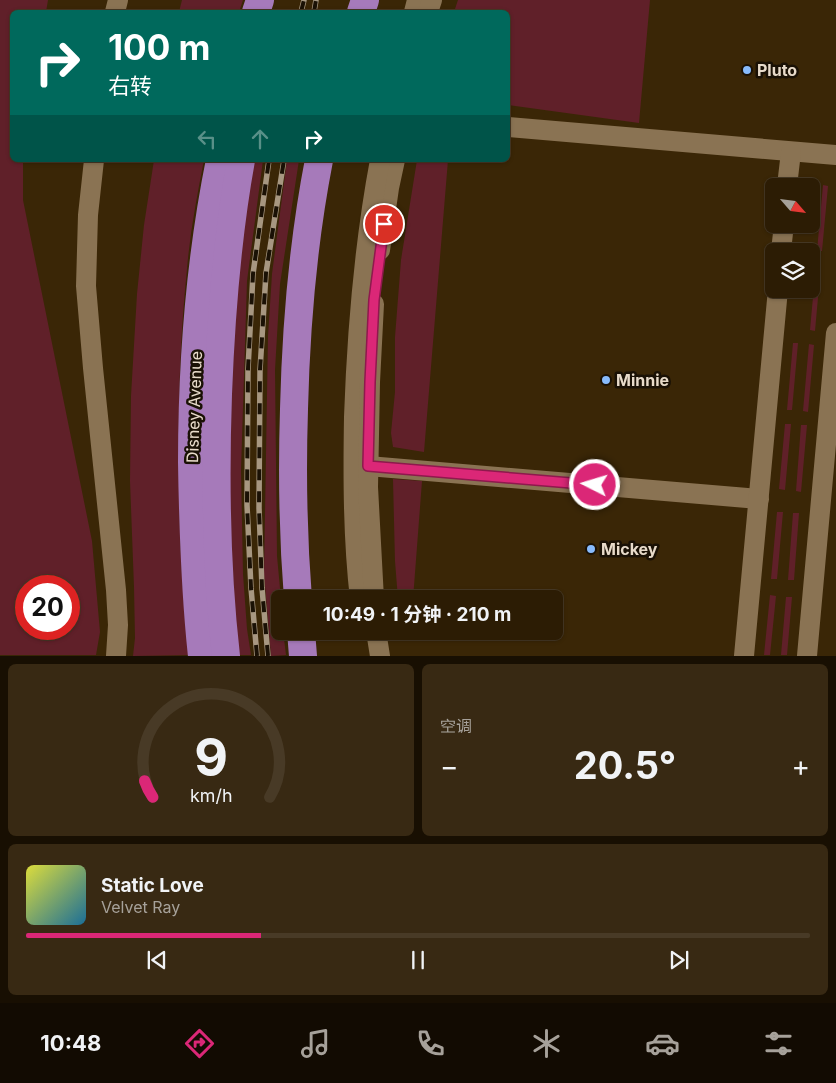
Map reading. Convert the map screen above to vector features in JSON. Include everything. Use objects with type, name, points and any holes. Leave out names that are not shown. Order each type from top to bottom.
[{"type":"highway","name":"Disney Avenue","points":[[202,656],[192,501],[194,367],[207,236],[220,162]]},
{"type":"highway","name":"Disney Avenue","points":[[226,656],[218,564],[216,434],[223,304],[229,239],[241,162]]},
{"type":"highway","points":[[297,590],[293,514],[293,447],[298,314],[305,250],[319,162]]},
{"type":"highway","points":[[305,250],[324,162]]},
{"type":"highway","points":[[302,640],[303,656]]},
{"type":"street","points":[[510,127],[836,155]]},
{"type":"street","points":[[788,178],[791,152]]},
{"type":"street","points":[[94,162],[88,215],[86,286],[116,590],[118,625],[116,656]]},
{"type":"street","points":[[359,590],[356,563],[353,469],[355,390],[365,265],[372,202],[380,162]]},
{"type":"street","points":[[373,590],[368,466],[374,300],[385,215],[395,162]]},
{"type":"street","points":[[744,656],[777,298]]},
{"type":"street","points":[[807,656],[836,333]]},
{"type":"street","points":[[368,466],[758,499]]},
{"type":"street","points":[[364,640],[366,656]]},
{"type":"street","points":[[377,640],[380,656]]},
{"type":"shaded area","points":[[0,0],[48,0],[46,10],[10,10],[10,162],[23,162],[23,200],[92,541],[100,632],[96,655],[0,655]]},
{"type":"shaded area","points":[[182,0],[243,0],[240,10],[180,10]]},
{"type":"shaded area","points":[[458,0],[650,0],[639,123],[510,105],[510,10],[455,10]]},
{"type":"shaded area","points":[[154,162],[204,162],[188,255],[180,371],[180,519],[189,655],[133,656],[135,638],[130,481],[131,396],[137,294],[144,225]]},
{"type":"shaded area","points":[[251,162],[263,162],[247,281],[241,470],[243,574],[251,655],[235,655],[229,600],[226,363]]},
{"type":"shaded area","points":[[287,162],[299,162],[280,284],[275,370],[277,556],[280,590],[271,590],[271,640],[284,640],[286,655],[271,656],[264,574],[268,336],[272,274]]},
{"type":"shaded area","points":[[417,162],[448,162],[424,452],[393,447],[391,433],[395,392],[395,337],[401,260]]},
{"type":"shaded area","points":[[823,185],[828,186],[822,251],[820,251],[820,243],[818,243]]},
{"type":"shaded area","points":[[813,298],[818,298],[815,331],[810,330]]},
{"type":"shaded area","points":[[793,343],[798,343],[792,410],[787,410]]},
{"type":"shaded area","points":[[809,344],[814,345],[808,412],[803,411]]},
{"type":"shaded area","points":[[785,424],[791,424],[785,490],[779,489]]},
{"type":"shaded area","points":[[801,425],[807,425],[801,492],[796,491]]},
{"type":"shaded area","points":[[393,479],[422,481],[414,590],[397,590]]},
{"type":"shaded area","points":[[777,512],[783,512],[777,579],[771,579]]},
{"type":"shaded area","points":[[793,513],[799,513],[794,580],[788,580]]},
{"type":"shaded area","points":[[770,595],[776,596],[770,655],[764,655]]},
{"type":"shaded area","points":[[786,597],[792,597],[787,655],[781,655]]},
{"type":"railway","points":[[302,10],[304,0]]},
{"type":"railway","points":[[314,10],[316,0]]},
{"type":"railway","points":[[257,656],[247,505],[248,369],[253,274],[269,162]]},
{"type":"railway","points":[[268,656],[262,588],[259,508],[260,370],[266,273],[284,162]]},
{"type":"place","name":"Pluto","points":[[747,70]]},
{"type":"place","name":"Minnie","points":[[606,380]]},
{"type":"place","name":"Mickey","points":[[591,549]]},
{"type":"route","points":[[384,224],[374,300],[368,466],[595,485]]}]
